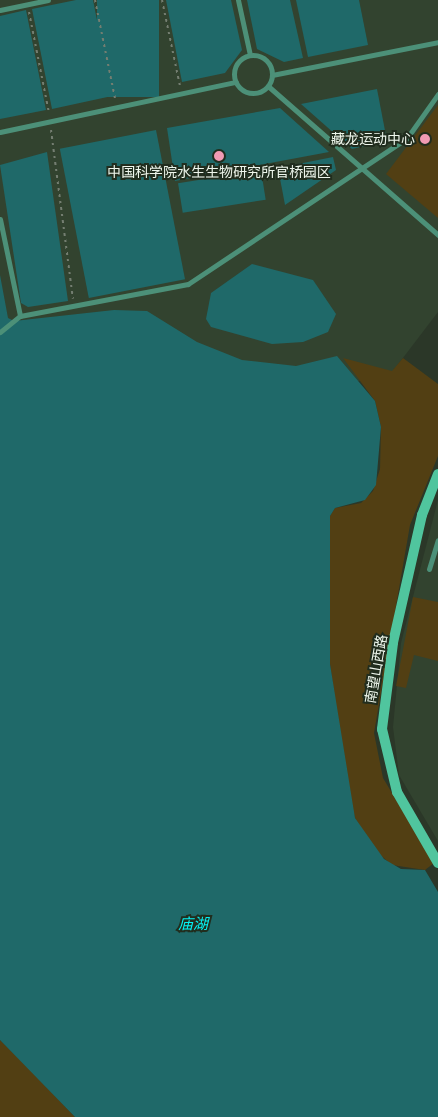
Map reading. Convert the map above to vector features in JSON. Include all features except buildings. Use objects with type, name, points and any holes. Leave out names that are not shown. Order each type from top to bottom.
[{"type":"street","name":"南望山西路","points":[[438,474],[422,515],[392,651],[382,729],[397,792],[438,863]]},
{"type":"lane","points":[[0,10],[48,0]]},
{"type":"lane","points":[[238,0],[250,55]]},
{"type":"lane","points":[[272,75],[438,42]]},
{"type":"lane","points":[[236,82],[236,65],[250,55]]},
{"type":"lane","points":[[0,132],[236,82],[251,93],[268,86],[272,75],[266,60],[250,55]]},
{"type":"lane","points":[[268,86],[438,235]]},
{"type":"lane","points":[[0,332],[20,316],[188,284],[407,138],[438,94]]},
{"type":"lane","points":[[0,219],[20,316]]},
{"type":"lane","points":[[429,569],[438,540]]},
{"type":"path","points":[[95,0],[117,107]]},
{"type":"path","points":[[162,0],[182,94]]},
{"type":"path","points":[[27,4],[50,121],[74,306]]},
{"type":"shaded area","name":"中国科学院水生生物研究所官桥园区","points":[[0,0],[438,0],[438,312],[393,371],[325,391],[0,330]]},
{"type":"shaded area","name":"藏龙运动中心","points":[[438,105],[438,218],[386,174]]},
{"type":"shaded area","points":[[343,358],[392,371],[403,358],[438,384],[438,456],[410,525],[374,733],[383,778],[434,863],[425,870],[392,865],[372,848],[355,818],[347,788],[330,664],[330,516],[335,508],[361,503],[373,491],[380,469],[381,427],[375,401]]},
{"type":"shaded area","points":[[438,500],[438,841],[399,775],[393,727],[401,643]]},
{"type":"shaded area","points":[[413,597],[438,602],[438,661],[414,655],[406,688],[396,686]]},
{"type":"shaded area","points":[[0,1040],[30,1070],[75,1117],[0,1117]]},
{"type":"water","points":[[76,0],[93,0],[112,96],[52,109],[32,9]]},
{"type":"water","points":[[97,0],[159,0],[159,97],[97,97]]},
{"type":"water","points":[[166,0],[231,0],[242,50],[225,73],[182,82]]},
{"type":"water","points":[[247,0],[290,0],[303,58],[284,62],[257,49]]},
{"type":"water","points":[[296,0],[359,0],[368,45],[308,57]]},
{"type":"water","points":[[26,10],[46,110],[0,119],[0,16]]},
{"type":"water","points":[[377,89],[387,141],[352,149],[301,104]]},
{"type":"water","points":[[280,108],[329,152],[175,181],[167,128]]},
{"type":"water","points":[[156,130],[185,279],[89,298],[60,149]]},
{"type":"water","points":[[47,152],[68,301],[28,307],[21,303],[0,165]]},
{"type":"water","points":[[333,157],[336,170],[285,205],[278,168]]},
{"type":"water","points":[[261,170],[266,200],[183,213],[178,183]]},
{"type":"water","points":[[252,264],[313,280],[336,314],[328,332],[303,342],[272,344],[211,327],[206,319],[211,293]]},
{"type":"water","name":"庙湖","points":[[0,275],[8,318],[14,321],[114,310],[147,311],[197,342],[242,360],[296,366],[337,356],[375,401],[381,427],[376,485],[365,500],[335,508],[330,516],[330,664],[355,818],[384,859],[401,869],[425,870],[438,892],[438,1117],[75,1117],[0,1040]]},
{"type":"place","name":"藏龙运动中心","points":[[425,139]]},
{"type":"place","name":"中国科学院水生生物研究所官桥园区","points":[[219,156]]}]
